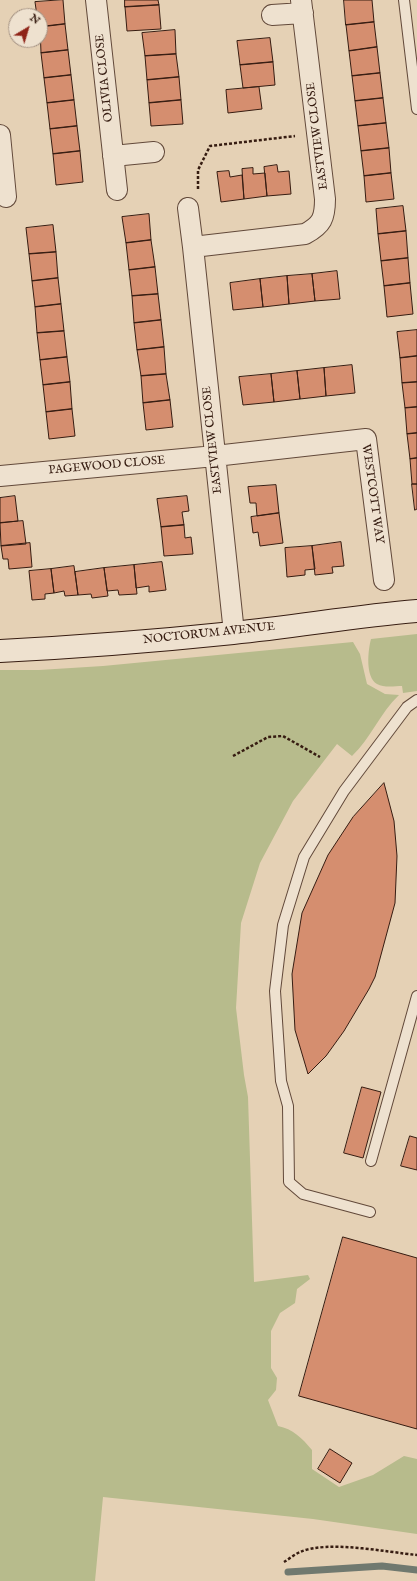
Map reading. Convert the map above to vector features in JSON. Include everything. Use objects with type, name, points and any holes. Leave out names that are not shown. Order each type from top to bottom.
[{"type":"street","name":"OLIVIA CLOSE","points":[[96,0],[117,190]]},
{"type":"street","name":"EASTVIEW CLOSE","points":[[193,247],[300,235],[314,230],[325,214],[325,199],[302,6],[272,15]]},
{"type":"street","points":[[0,135],[6,197]]},
{"type":"street","points":[[113,156],[154,152]]},
{"type":"street","name":"EASTVIEW CLOSE","points":[[188,208],[234,633]]},
{"type":"street","name":"WESTCOTT WAY","points":[[215,456],[366,439],[384,580]]},
{"type":"street","name":"PAGEWOOD CLOSE","points":[[0,476],[215,456]]},
{"type":"street","name":"NOCTORUM AVENUE","points":[[0,651],[64,648],[234,633],[346,618],[417,611]]},
{"type":"lane","points":[[404,0],[417,109]]},
{"type":"lane","points":[[370,1212],[303,1194],[289,1182],[288,1113],[281,1081],[275,991],[283,925],[304,857],[344,791],[407,707],[417,700]]},
{"type":"lane","points":[[371,1161],[417,996]]},
{"type":"path","points":[[188,208],[199,206],[198,170],[210,146],[317,133]]},
{"type":"path","points":[[233,756],[268,738],[283,736],[320,757]]},
{"type":"path","points":[[284,1562],[300,1552],[317,1548],[338,1547],[417,1555]]},
{"type":"green space","points":[[417,634],[417,691],[403,693],[402,686],[380,685],[373,681],[368,663],[371,639]]},
{"type":"green space","points":[[353,642],[360,654],[367,684],[385,694],[399,695],[386,710],[359,749],[352,756],[337,744],[293,801],[260,863],[241,923],[236,1008],[248,1097],[254,1282],[308,1275],[310,1279],[297,1289],[295,1303],[280,1313],[271,1331],[271,1368],[277,1378],[276,1390],[268,1400],[278,1426],[288,1429],[305,1442],[312,1450],[312,1469],[339,1487],[373,1475],[404,1456],[417,1459],[417,1534],[313,1519],[103,1497],[95,1581],[0,1581],[0,670],[39,670],[103,666]]},
{"type":"building","points":[[63,0],[65,24],[48,26],[48,8],[36,8],[35,2]]},
{"type":"building","points":[[125,0],[158,0],[159,5],[125,7]]},
{"type":"building","points":[[344,0],[372,0],[374,22],[346,25]]},
{"type":"building","points":[[159,5],[161,29],[127,31],[125,7]]},
{"type":"building","points":[[374,22],[377,47],[349,51],[346,25]]},
{"type":"building","points":[[65,24],[68,50],[41,53],[41,48],[48,48],[48,26]]},
{"type":"building","points":[[175,30],[176,54],[145,56],[142,33]]},
{"type":"building","points":[[270,38],[273,62],[240,65],[237,41]]},
{"type":"building","points":[[377,47],[380,73],[352,76],[349,51]]},
{"type":"building","points":[[68,50],[71,75],[44,78],[41,53]]},
{"type":"building","points":[[176,54],[179,77],[147,80],[145,56]]},
{"type":"building","points":[[273,62],[275,85],[243,88],[240,65]]},
{"type":"building","points":[[380,73],[383,98],[355,101],[352,76]]},
{"type":"building","points":[[71,75],[74,100],[47,103],[44,78]]},
{"type":"building","points":[[179,77],[181,100],[149,103],[147,80]]},
{"type":"building","points":[[259,87],[262,109],[228,113],[226,90]]},
{"type":"building","points":[[383,98],[386,123],[358,126],[355,101]]},
{"type":"building","points":[[74,100],[77,126],[50,129],[47,103]]},
{"type":"building","points":[[181,100],[183,124],[151,126],[149,103]]},
{"type":"building","points":[[386,123],[389,148],[361,151],[358,126]]},
{"type":"building","points":[[77,126],[80,151],[53,154],[50,129]]},
{"type":"building","points":[[389,148],[391,173],[364,176],[361,151]]},
{"type":"building","points":[[80,151],[83,182],[56,185],[53,154]]},
{"type":"building","points":[[277,165],[278,172],[289,171],[291,194],[267,196],[264,167]]},
{"type":"building","points":[[253,168],[253,174],[265,173],[267,196],[244,199],[242,169]]},
{"type":"building","points":[[229,171],[230,177],[242,175],[244,199],[221,202],[217,172]]},
{"type":"building","points":[[391,173],[394,199],[366,202],[364,176]]},
{"type":"building","points":[[403,206],[406,231],[378,234],[376,209]]},
{"type":"building","points":[[149,214],[151,240],[126,243],[122,217]]},
{"type":"building","points":[[53,225],[56,252],[29,254],[26,228]]},
{"type":"building","points":[[406,231],[408,258],[381,261],[378,234]]},
{"type":"building","points":[[151,240],[155,267],[129,270],[126,243]]},
{"type":"building","points":[[56,252],[58,278],[32,281],[29,254]]},
{"type":"building","points":[[408,258],[410,283],[384,286],[381,261]]},
{"type":"building","points":[[155,267],[158,294],[132,296],[129,270]]},
{"type":"building","points":[[337,271],[340,299],[315,301],[312,274]]},
{"type":"building","points":[[312,274],[315,301],[289,304],[287,276]]},
{"type":"building","points":[[287,276],[289,304],[263,307],[260,279]]},
{"type":"building","points":[[58,278],[61,304],[35,307],[32,281]]},
{"type":"building","points":[[260,279],[263,307],[233,310],[230,283]]},
{"type":"building","points":[[410,283],[413,314],[387,317],[384,286]]},
{"type":"building","points":[[158,294],[161,320],[134,323],[132,296]]},
{"type":"building","points":[[61,304],[64,331],[37,333],[35,307]]},
{"type":"building","points":[[161,320],[164,347],[137,350],[134,323]]},
{"type":"building","points":[[417,330],[417,356],[400,358],[397,332]]},
{"type":"building","points":[[64,331],[67,357],[40,360],[37,333]]},
{"type":"building","points":[[164,347],[166,374],[141,376],[137,350]]},
{"type":"building","points":[[417,356],[417,382],[402,383],[400,358]]},
{"type":"building","points":[[67,357],[70,382],[43,385],[40,360]]},
{"type":"building","points":[[352,365],[355,393],[326,396],[324,368]]},
{"type":"building","points":[[324,368],[326,396],[300,399],[297,371]]},
{"type":"building","points":[[297,371],[300,399],[274,402],[271,374]]},
{"type":"building","points":[[166,374],[170,400],[143,403],[141,376]]},
{"type":"building","points":[[271,374],[274,402],[243,405],[239,377]]},
{"type":"building","points":[[70,382],[72,409],[46,412],[43,385]]},
{"type":"building","points":[[417,382],[417,407],[405,408],[402,383]]},
{"type":"building","points":[[170,400],[173,427],[146,430],[143,403]]},
{"type":"building","points":[[417,407],[417,433],[407,434],[405,408]]},
{"type":"building","points":[[72,409],[75,436],[49,439],[46,412]]},
{"type":"building","points":[[417,433],[417,458],[410,459],[407,434]]},
{"type":"building","points":[[417,458],[417,484],[412,484],[410,459]]},
{"type":"building","points":[[412,484],[417,484],[417,509],[415,510]]},
{"type":"building","points":[[276,485],[279,513],[257,516],[256,503],[250,503],[248,487]]},
{"type":"building","points":[[15,496],[18,521],[0,523],[0,498]]},
{"type":"building","points":[[187,496],[189,511],[182,512],[184,525],[161,527],[157,499]]},
{"type":"building","points":[[279,513],[283,543],[260,546],[258,532],[253,533],[251,517]]},
{"type":"building","points":[[23,521],[26,544],[1,546],[0,523]]},
{"type":"building","points":[[184,525],[185,538],[191,537],[193,554],[164,556],[161,527]]},
{"type":"building","points":[[341,542],[344,566],[332,567],[333,573],[315,575],[312,546]]},
{"type":"building","points":[[30,543],[32,567],[9,569],[8,559],[3,559],[1,546]]},
{"type":"building","points":[[312,546],[315,569],[305,570],[305,575],[287,577],[285,548]]},
{"type":"building","points":[[162,562],[166,590],[149,592],[149,586],[136,588],[134,565]]},
{"type":"building","points":[[134,565],[137,594],[119,595],[118,590],[107,591],[104,568]]},
{"type":"building","points":[[74,566],[78,595],[65,596],[64,591],[54,593],[51,569]]},
{"type":"building","points":[[104,568],[108,596],[92,598],[91,594],[78,595],[75,572]]},
{"type":"building","points":[[51,569],[54,593],[45,594],[45,599],[32,600],[29,571]]},
{"type":"building","points":[[384,783],[394,821],[397,856],[395,903],[375,977],[369,989],[344,1031],[326,1056],[308,1074],[295,1030],[292,974],[302,913],[328,855],[353,817]]},
{"type":"building","points":[[362,1087],[381,1092],[363,1158],[344,1153]]},
{"type":"building","points":[[410,1136],[417,1138],[417,1170],[401,1166]]},
{"type":"building","points":[[343,1237],[417,1258],[417,1429],[299,1396]]},
{"type":"building","points":[[330,1449],[352,1463],[340,1483],[318,1469]]},
{"type":"waterway","points":[[288,1572],[382,1566],[417,1570]]}]
